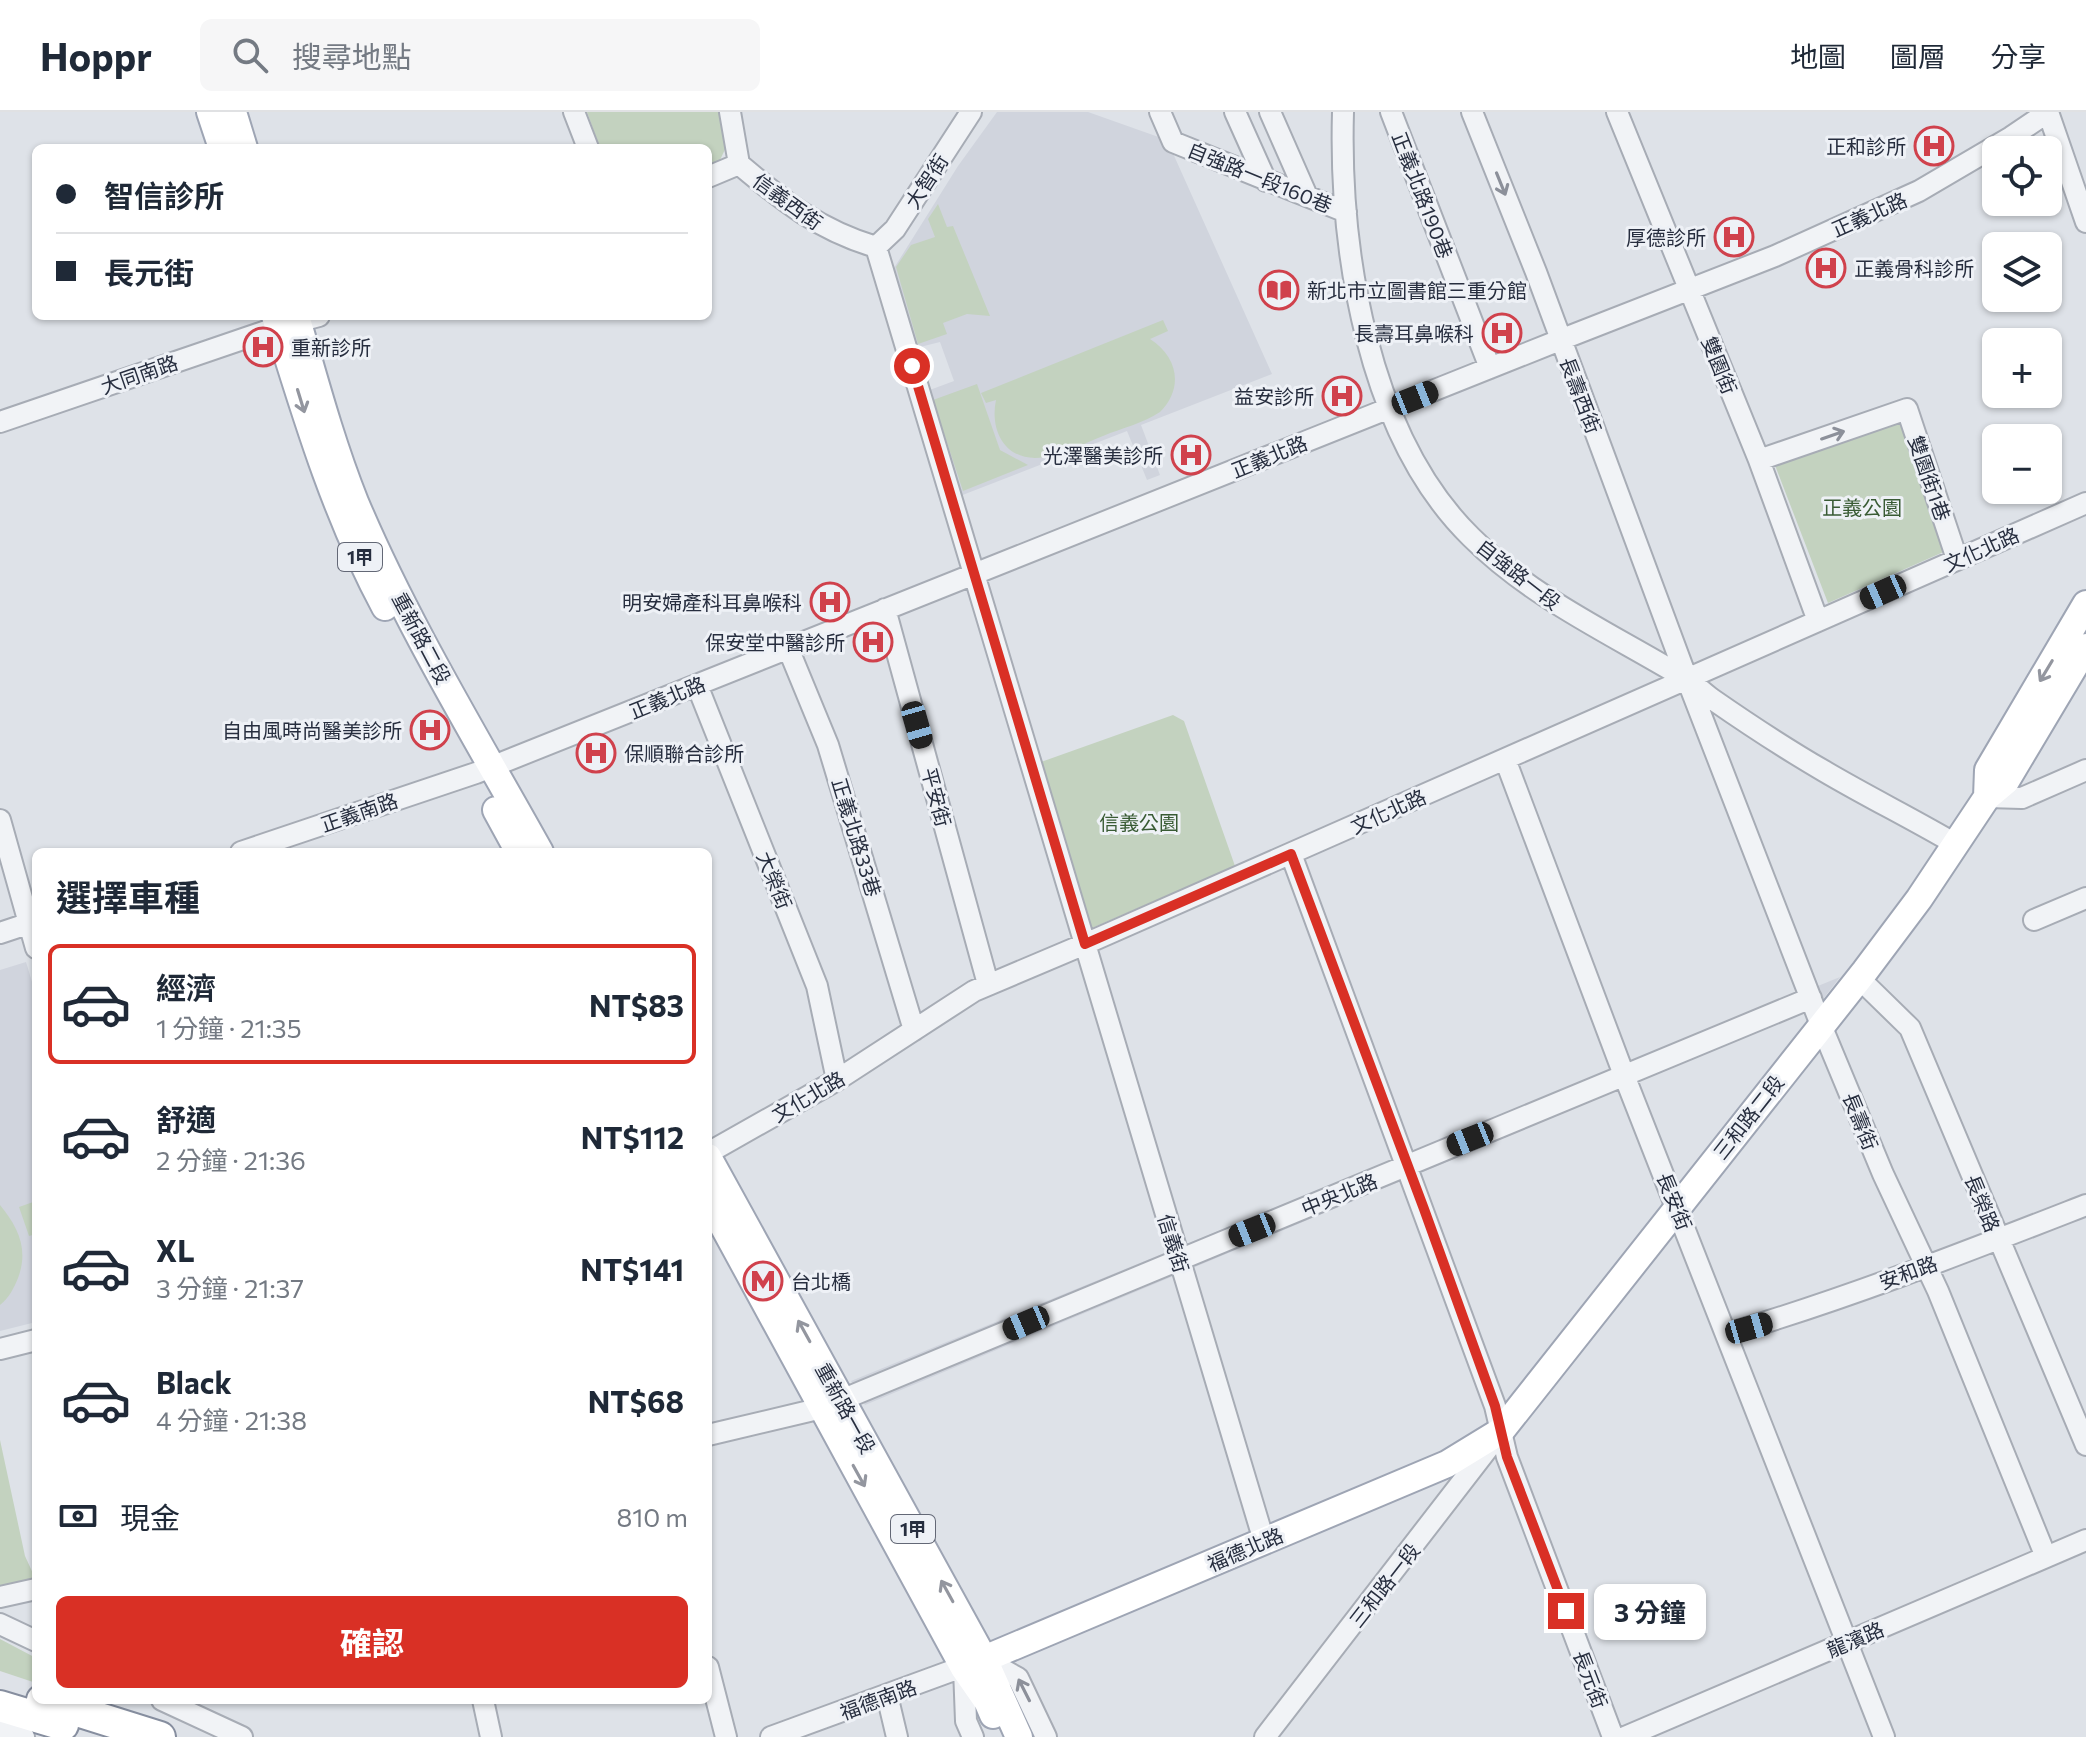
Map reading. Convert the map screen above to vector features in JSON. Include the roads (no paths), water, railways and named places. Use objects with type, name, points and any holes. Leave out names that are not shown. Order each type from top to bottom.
[{"type":"highway","points":[[0,1688],[32,1697]]},
{"type":"highway","points":[[55,1704],[160,1737]]},
{"type":"highway","points":[[0,1706],[104,1737]]},
{"type":"highway","points":[[0,1719],[62,1737]]},
{"type":"main road","points":[[210,112],[221,144]]},
{"type":"main road","points":[[233,112],[243,144]]},
{"type":"main road","name":"重新路二段","points":[[293,320],[322,467],[366,571],[484,770],[537,848]]},
{"type":"main road","name":"三和路二段","points":[[1987,797],[1988,770],[2086,604]]},
{"type":"main road","name":"三和路二段","points":[[1501,1431],[1895,932],[1987,797],[2006,781],[2086,647]]},
{"type":"main road","name":"重新路二段","points":[[484,770],[517,848]]},
{"type":"main road","name":"重新路一段","points":[[712,1163],[832,1404],[974,1663],[987,1701],[1008,1729]]},
{"type":"main road","name":"重新路一段","points":[[712,1205],[832,1404]]},
{"type":"main road","name":"福德北路","points":[[974,1663],[1447,1464],[1501,1431]]},
{"type":"street","points":[[574,112],[586,144]]},
{"type":"street","points":[[712,175],[739,164],[730,112]]},
{"type":"street","name":"大智街","points":[[876,247],[895,229],[971,112]]},
{"type":"street","name":"自強路一段160巷","points":[[1160,112],[1173,142],[1346,212]]},
{"type":"street","points":[[1235,112],[1266,181]]},
{"type":"street","points":[[1270,112],[1307,196]]},
{"type":"street","name":"自強路一段","points":[[1343,112],[1346,212],[1362,309],[1390,408],[1427,482],[1471,538],[1529,585],[1576,617],[1687,679],[1710,698],[1825,771],[1957,845]]},
{"type":"street","name":"正義北路190巷","points":[[1391,112],[1490,368]]},
{"type":"street","name":"長壽西街","points":[[1472,112],[1536,272],[1687,679]]},
{"type":"street","name":"雙園街","points":[[1617,112],[1759,460],[1818,621]]},
{"type":"street","points":[[2048,112],[2086,222]]},
{"type":"street","name":"正義北路","points":[[484,770],[1775,256],[1919,191],[2048,112]]},
{"type":"street","name":"信義西街","points":[[739,164],[806,218],[849,239],[876,247]]},
{"type":"street","points":[[876,247],[1085,944]]},
{"type":"street","name":"大同南路","points":[[0,422],[293,320]]},
{"type":"street","name":"雙園街1巷","points":[[1759,460],[1907,409],[1957,559]]},
{"type":"street","name":"文化北路","points":[[712,1153],[837,1080],[988,984],[1291,854],[2086,503]]},
{"type":"street","name":"平安街","points":[[885,609],[988,984]]},
{"type":"street","name":"正義北路33巷","points":[[788,648],[828,745],[914,1030]]},
{"type":"street","name":"長壽街","points":[[1687,679],[1821,1025],[1883,1174],[1927,1265],[2010,1462],[2046,1557]]},
{"type":"street","name":"大榮街","points":[[697,685],[817,986],[837,1080]]},
{"type":"street","name":"長安街","points":[[1505,759],[1624,1075],[1884,1737]]},
{"type":"street","name":"正義南路","points":[[253,848],[484,770]]},
{"type":"street","points":[[1987,797],[2022,798],[2086,770]]},
{"type":"street","points":[[0,820],[32,922],[0,933]]},
{"type":"street","name":"長元街","points":[[1291,854],[1495,1406],[1507,1457],[1613,1737]]},
{"type":"street","points":[[2034,920],[2086,898]]},
{"type":"street","name":"信義街","points":[[1085,944],[1264,1541]]},
{"type":"street","name":"長榮路","points":[[1856,981],[1867,986],[1910,1028],[2086,1445]]},
{"type":"street","name":"中央北路","points":[[712,1434],[832,1404],[1811,998]]},
{"type":"street","name":"安和路","points":[[1727,1334],[1999,1241],[2086,1205]]},
{"type":"street","points":[[0,1349],[32,1341]]},
{"type":"street","name":"三和路一段","points":[[1265,1737],[1501,1431]]},
{"type":"street","name":"龍濱路","points":[[1625,1737],[2086,1540]]},
{"type":"street","points":[[0,1597],[32,1590]]},
{"type":"street","points":[[0,1624],[32,1639]]},
{"type":"street","points":[[974,1663],[1018,1678],[1046,1737]]},
{"type":"street","name":"福德南路","points":[[771,1737],[806,1731],[887,1695],[974,1663]]},
{"type":"street","name":"重新路一段","points":[[973,1737],[966,1721],[974,1663]]},
{"type":"street","points":[[712,1683],[726,1737]]},
{"type":"street","points":[[887,1695],[897,1737]]},
{"type":"street","points":[[0,1697],[123,1737]]},
{"type":"street","points":[[171,1704],[242,1737]]},
{"type":"street","points":[[484,1704],[491,1737]]},
{"type":"street","points":[[0,1729],[24,1737]]},
{"type":"place","name":"正和診所","points":[[1934,146]]},
{"type":"place","name":"厚德診所","points":[[1734,237]]},
{"type":"place","name":"正義骨科診所","points":[[1826,268]]},
{"type":"place","name":"新北市立圖書館三重分館","points":[[1279,290]]},
{"type":"place","name":"長壽耳鼻喉科","points":[[1502,333]]},
{"type":"place","name":"重新診所","points":[[263,347]]},
{"type":"place","name":"益安診所","points":[[1342,396]]},
{"type":"place","name":"光澤醫美診所","points":[[1191,455]]},
{"type":"place","name":"明安婦產科耳鼻喉科","points":[[830,602]]},
{"type":"place","name":"保安堂中醫診所","points":[[873,642]]},
{"type":"place","name":"自由風時尚醫美診所","points":[[430,730]]},
{"type":"place","name":"保順聯合診所","points":[[596,753]]},
{"type":"place","name":"台北橋","points":[[763,1281]]},
{"type":"park label","name":"正義公園","points":[[1862,507]]},
{"type":"park label","name":"信義公園","points":[[1139,822]]}]
